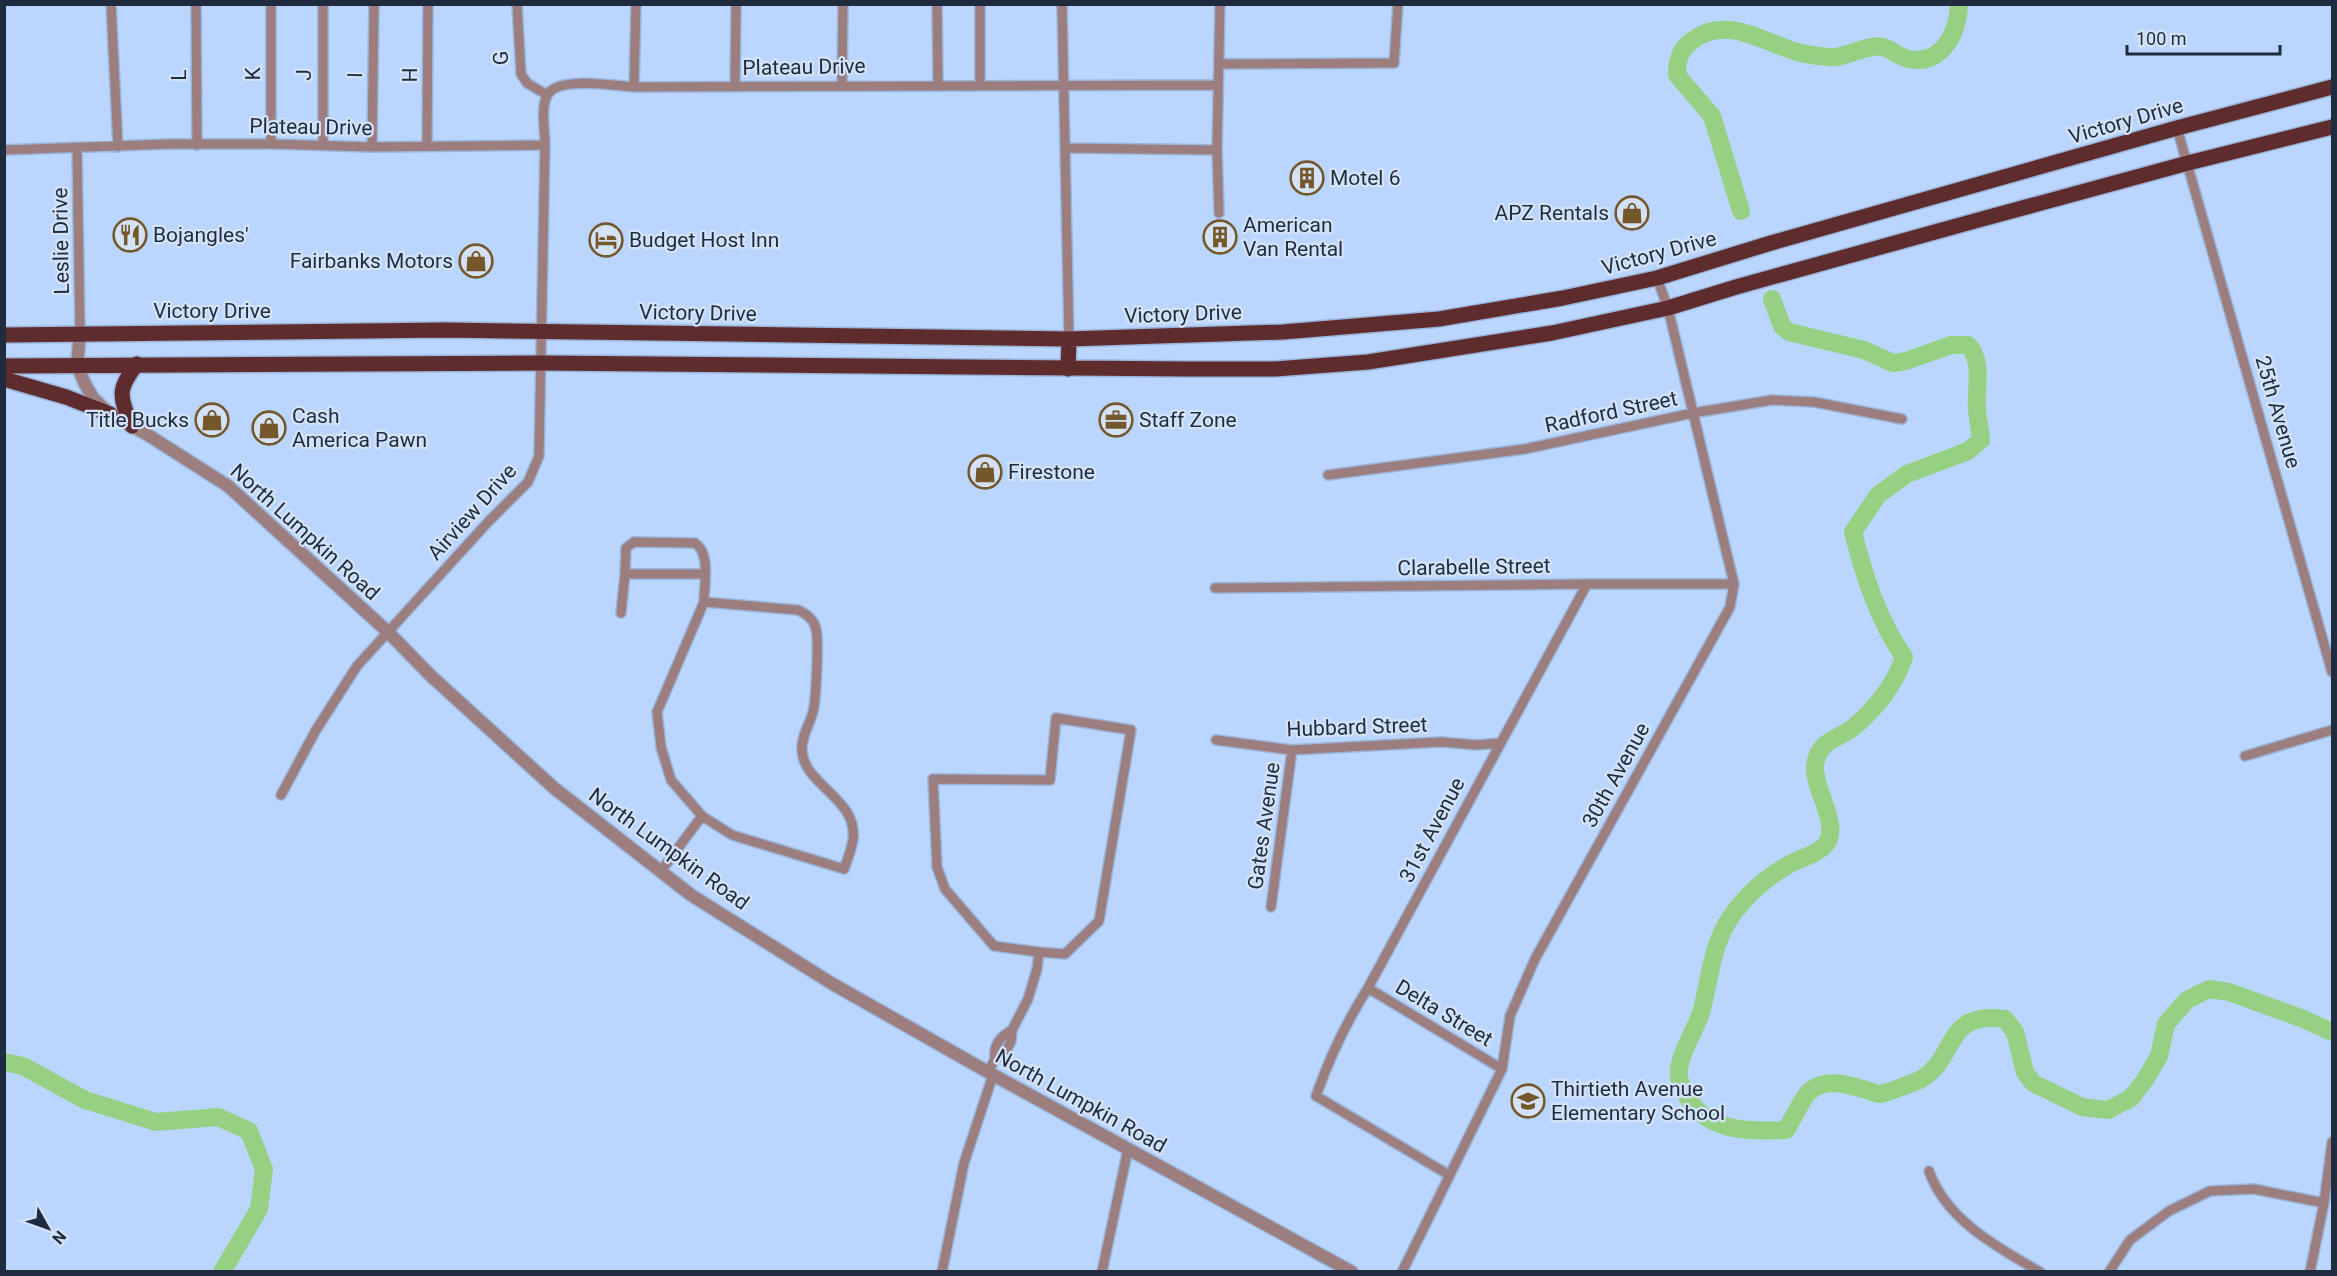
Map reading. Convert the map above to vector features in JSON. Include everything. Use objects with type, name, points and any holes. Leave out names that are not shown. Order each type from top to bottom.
[{"type":"highway","name":"Victory Drive","points":[[4,335],[541,332],[1069,339],[1283,332],[1439,319],[1657,278],[1771,243],[2177,128],[2332,87]]},
{"type":"highway","points":[[4,366],[541,363],[1275,369],[1368,362],[1552,333],[1668,308],[1758,281],[2188,163],[2332,127]]},
{"type":"highway","points":[[1068,369],[1069,339]]},
{"type":"highway","points":[[132,426],[121,400],[121,392],[128,376],[137,364]]},
{"type":"highway","points":[[4,379],[66,397],[110,414]]},
{"type":"street","points":[[111,4],[118,147]]},
{"type":"street","name":"L","points":[[196,4],[197,144]]},
{"type":"street","name":"K","points":[[271,4],[271,144]]},
{"type":"street","name":"J","points":[[323,4],[323,145]]},
{"type":"street","name":"I","points":[[372,147],[374,4]]},
{"type":"street","name":"H","points":[[427,145],[428,4]]},
{"type":"street","name":"G","points":[[516,4],[521,74],[527,83],[547,95]]},
{"type":"street","points":[[634,87],[636,4]]},
{"type":"street","points":[[735,86],[736,4]]},
{"type":"street","points":[[842,85],[843,4]]},
{"type":"street","points":[[937,4],[938,84]]},
{"type":"street","points":[[980,4],[980,84]]},
{"type":"street","points":[[1062,4],[1069,339]]},
{"type":"street","points":[[1219,213],[1217,150],[1220,4]]},
{"type":"street","points":[[1219,64],[1394,63],[1398,4]]},
{"type":"street","name":"Plateau Drive","points":[[547,95],[554,87],[570,84],[634,87],[938,84],[1218,85]]},
{"type":"street","name":"Airview Drive","points":[[281,795],[322,720],[357,666],[489,521],[528,482],[539,456],[544,111],[547,95]]},
{"type":"street","name":"25th Avenue","points":[[2177,128],[2332,672]]},
{"type":"street","name":"Plateau Drive","points":[[4,150],[197,144],[372,147],[545,145]]},
{"type":"street","name":"Leslie Drive","points":[[77,148],[80,333]]},
{"type":"street","points":[[1065,148],[1217,150]]},
{"type":"street","name":"30th Avenue","points":[[1402,1272],[1502,1069],[1510,1016],[1535,959],[1730,607],[1734,585],[1668,308],[1657,278]]},
{"type":"street","name":"North Lumpkin Road","points":[[80,333],[77,364],[93,398],[110,414],[228,486],[388,632],[430,676],[554,788],[691,895],[831,983],[991,1074],[1352,1272]]},
{"type":"street","name":"Radford Street","points":[[1328,475],[1525,449],[1693,413],[1772,400],[1814,402],[1902,419]]},
{"type":"street","points":[[621,613],[626,548],[634,542],[694,543],[700,546],[704,552],[704,602],[657,712],[661,747],[671,780],[702,816],[732,835],[844,869],[854,838],[848,812],[805,765],[802,751],[804,734],[814,709],[817,631],[814,623],[808,615],[798,610],[704,602]]},
{"type":"street","points":[[625,574],[704,574]]},
{"type":"street","name":"Clarabelle Street","points":[[1215,588],[1587,584],[1734,585]]},
{"type":"street","name":"31st Avenue","points":[[1449,1175],[1316,1096],[1331,1053],[1346,1023],[1368,988],[1587,584]]},
{"type":"street","points":[[1056,718],[1131,730],[1099,921],[1065,954],[1039,952],[994,946],[945,890],[937,867],[933,779],[1050,780],[1056,718]]},
{"type":"street","points":[[2245,756],[2332,730]]},
{"type":"street","name":"Hubbard Street","points":[[1216,740],[1292,750],[1441,742],[1477,745],[1499,743]]},
{"type":"street","name":"Gates Avenue","points":[[1271,907],[1292,750]]},
{"type":"street","points":[[661,871],[702,816]]},
{"type":"street","points":[[942,1272],[964,1163],[995,1059],[1005,1053],[1011,1041],[1012,1030],[1028,999],[1037,969],[1039,952]]},
{"type":"street","name":"Delta Street","points":[[1368,988],[1502,1069]]},
{"type":"street","points":[[2310,1272],[2324,1203],[2332,1142]]},
{"type":"street","points":[[1102,1272],[1128,1149]]},
{"type":"street","points":[[1929,1171],[1944,1203],[1970,1226],[2040,1272]]},
{"type":"street","points":[[2109,1272],[2130,1240],[2169,1211],[2210,1191],[2254,1189],[2324,1203]]},
{"type":"waterway","points":[[1741,211],[1712,116],[1677,75],[1680,55],[1689,43],[1706,33],[1732,30],[1809,55],[1835,57],[1877,46],[1908,59],[1920,60],[1939,52],[1946,45],[1955,26],[1959,4]]},
{"type":"waterway","points":[[1772,299],[1782,326],[1789,332],[1864,350],[1893,363],[1906,361],[1951,345],[1968,345],[1976,359],[1977,410],[1981,440],[1968,451],[1907,474],[1878,495],[1853,532],[1879,613],[1904,657],[1891,686],[1878,703],[1849,731],[1825,745],[1817,757],[1816,775],[1829,817],[1830,836],[1826,844],[1764,882],[1741,904],[1724,928],[1714,954],[1702,1009],[1679,1070],[1680,1082],[1694,1107],[1716,1123],[1729,1127],[1758,1131],[1786,1130],[1805,1098],[1816,1087],[1838,1083],[1880,1094],[1915,1082],[1934,1069],[1961,1028],[1985,1018],[2005,1019],[2015,1032],[2025,1072],[2033,1083],[2082,1107],[2108,1110],[2131,1098],[2145,1080],[2159,1056],[2166,1024],[2187,1000],[2209,989],[2229,992],[2301,1018],[2332,1032]]},
{"type":"waterway","points":[[4,1062],[23,1066],[85,1100],[156,1122],[218,1117],[249,1131],[264,1169],[259,1209],[222,1272]]},
{"type":"place","name":"Motel 6","points":[[1307,178]]},
{"type":"place","name":"APZ Rentals","points":[[1632,213]]},
{"type":"place","name":"Bojangles'","points":[[130,235]]},
{"type":"place","name":"American Van Rental","points":[[1220,237]]},
{"type":"place","name":"Budget Host Inn","points":[[606,240]]},
{"type":"place","name":"Fairbanks Motors","points":[[476,261]]},
{"type":"place","name":"Title Bucks","points":[[212,420]]},
{"type":"place","name":"Staff Zone","points":[[1116,420]]},
{"type":"place","name":"Cash America Pawn","points":[[269,428]]},
{"type":"place","name":"Firestone","points":[[985,472]]},
{"type":"place","name":"Thirtieth Avenue Elementary School","points":[[1528,1101]]}]
